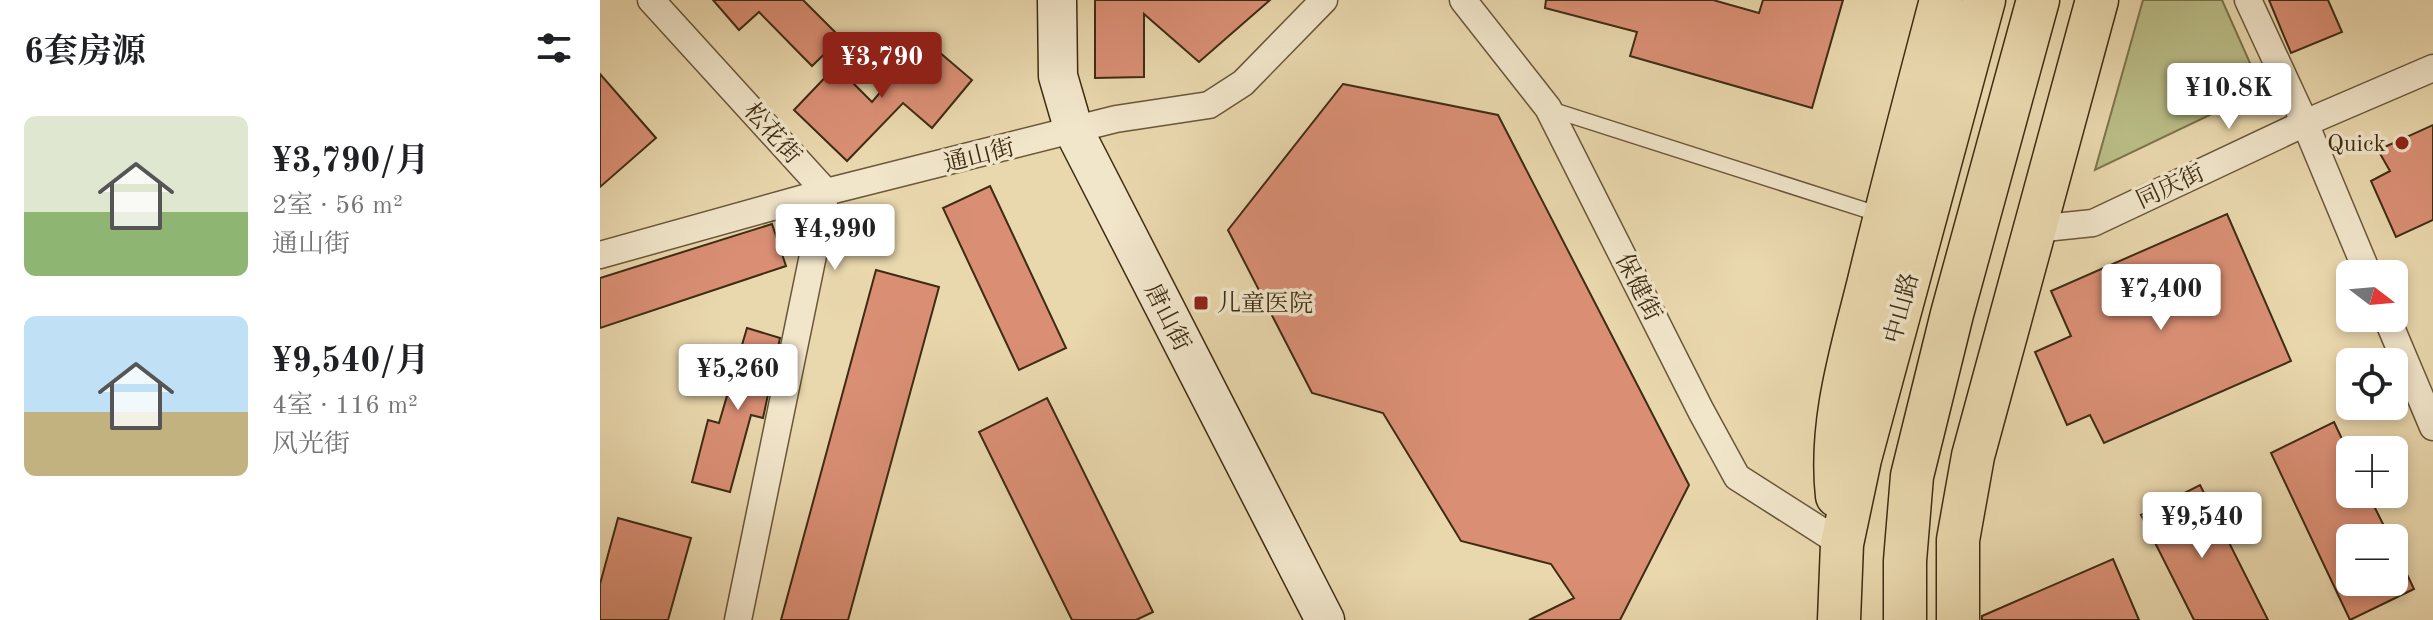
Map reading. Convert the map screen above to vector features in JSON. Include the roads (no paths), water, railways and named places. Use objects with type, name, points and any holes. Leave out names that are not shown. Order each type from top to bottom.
[{"type":"main road","name":"唐山街","points":[[1057,0],[1058,76],[1074,131],[1325,620]]},
{"type":"main road","points":[[1904,221],[1941,0]]},
{"type":"main road","name":"中山路","points":[[1839,620],[1842,544],[1904,221],[1984,0]]},
{"type":"main road","points":[[1905,620],[1905,561],[1912,476],[1952,314],[2038,0]]},
{"type":"main road","points":[[1958,620],[1958,540],[1973,456],[2097,0]]},
{"type":"street","name":"松花街","points":[[651,0],[826,192]]},
{"type":"street","name":"通山街","points":[[600,255],[826,192],[1116,119],[1209,105],[1243,83],[1324,0]]},
{"type":"street","name":"保健街","points":[[1463,0],[1548,108],[1737,477],[1842,544]]},
{"type":"street","points":[[2248,0],[2305,123],[2362,260]]},
{"type":"street","name":"同庆街","points":[[2035,229],[2093,223],[2305,123],[2433,68]]},
{"type":"street","points":[[738,620],[826,192]]},
{"type":"street","points":[[2393,332],[2433,427]]},
{"type":"lane","points":[[1548,108],[1904,221]]},
{"type":"place","name":"Quick","points":[[2402,143]]},
{"type":"place","name":"儿童医院","points":[[1201,303]]}]
